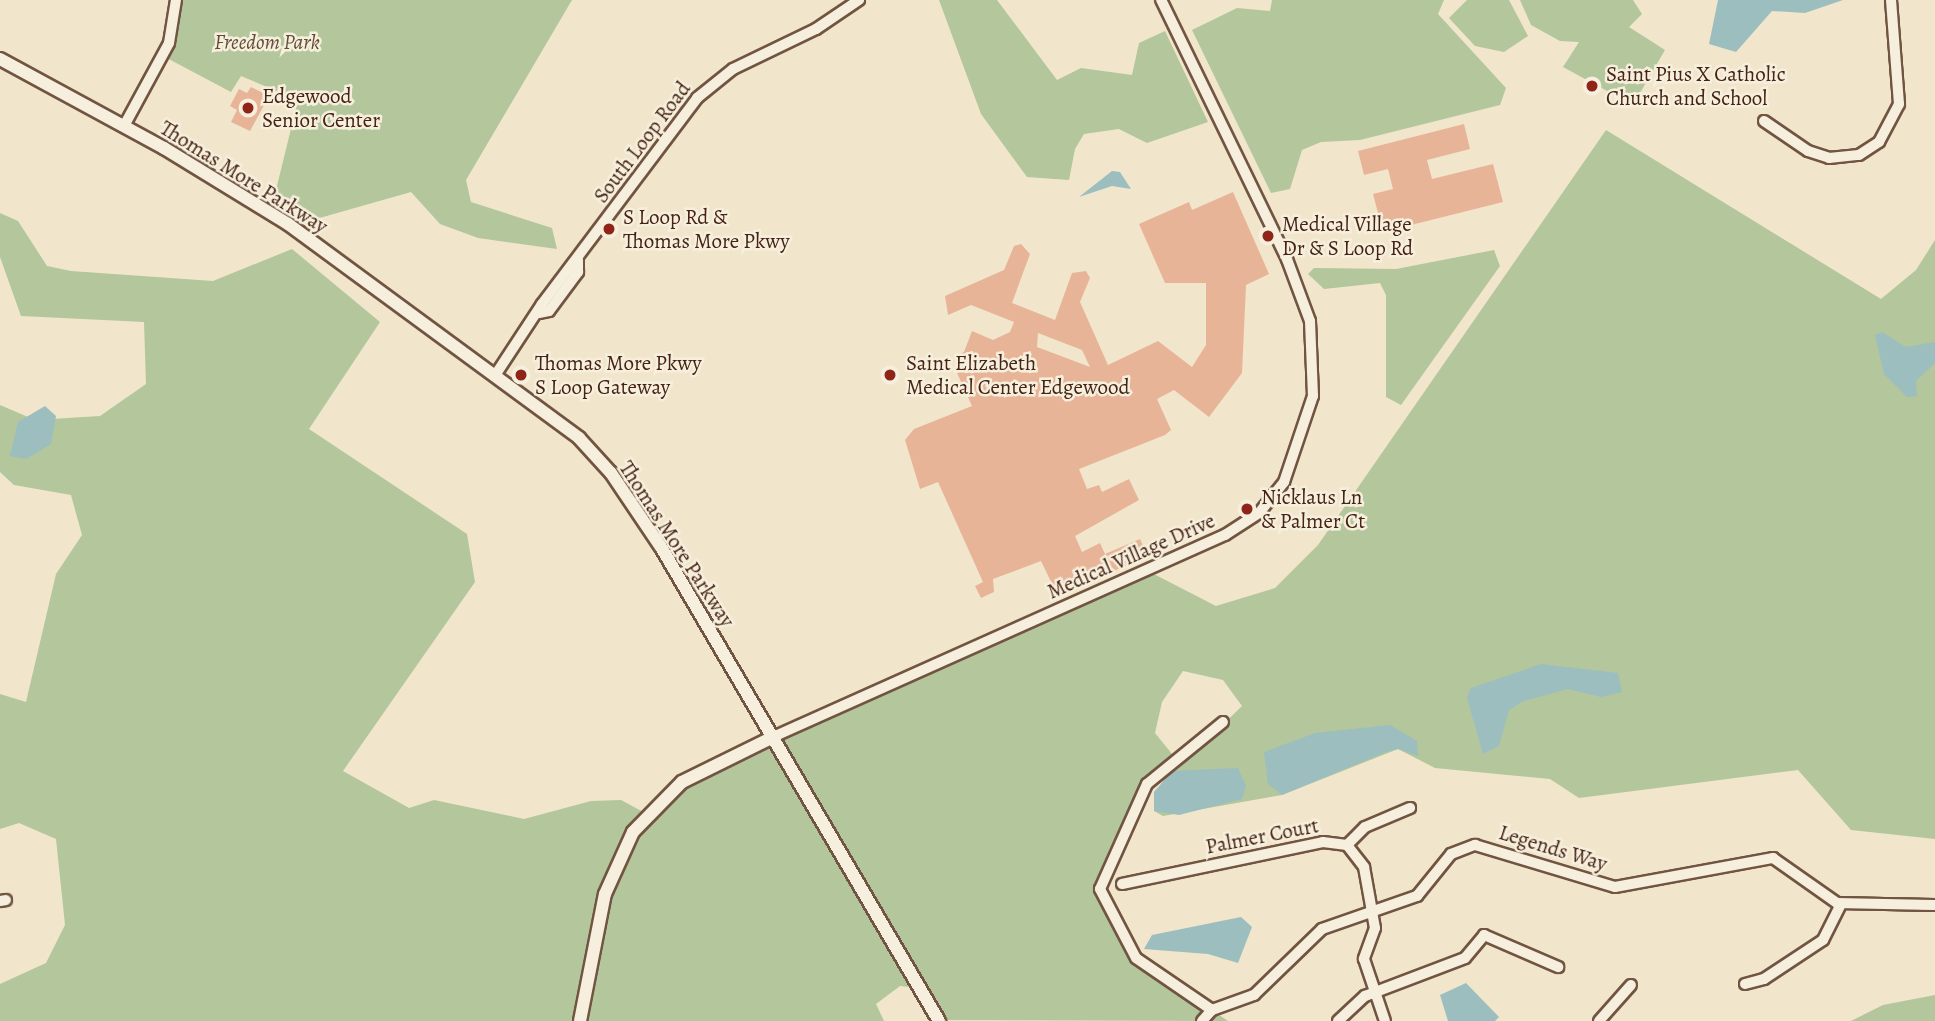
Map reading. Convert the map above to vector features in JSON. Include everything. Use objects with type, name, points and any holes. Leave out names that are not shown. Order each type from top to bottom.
[{"type":"street","points":[[124,126],[169,43],[176,0]]},
{"type":"street","name":"South Loop Road","points":[[496,374],[710,85],[859,0]]},
{"type":"street","name":"Medical Village Drive","points":[[773,737],[1225,535],[1259,513],[1284,482],[1313,396],[1310,321],[1287,259],[1161,0]]},
{"type":"street","points":[[1764,121],[1808,151],[1829,158],[1859,155],[1879,142],[1896,119],[1899,104],[1891,0]]},
{"type":"street","name":"Thomas More Parkway","points":[[0,59],[124,126],[288,224],[569,429],[611,473],[773,737],[939,1021]]},
{"type":"street","points":[[1212,1010],[1136,958],[1100,889],[1147,784],[1223,722]]},
{"type":"street","points":[[580,1021],[605,894],[633,832],[682,782],[773,737]]},
{"type":"street","points":[[1348,845],[1365,827],[1409,808]]},
{"type":"street","name":"Palmer Court","points":[[1122,884],[1323,842],[1348,845],[1364,867],[1375,928],[1364,959],[1385,1021]]},
{"type":"street","name":"Legends Way","points":[[1202,1021],[1212,1010],[1254,995],[1307,940],[1371,909],[1417,896],[1451,854],[1475,845],[1615,887],[1773,858],[1841,904]]},
{"type":"street","points":[[1745,984],[1763,979],[1823,940],[1841,904],[1935,905]]},
{"type":"street","points":[[1338,1021],[1357,1000],[1465,958],[1484,935],[1558,967]]},
{"type":"street","points":[[1599,1021],[1631,985]]},
{"type":"green space","name":"Freedom Park","points":[[176,0],[572,0],[466,180],[471,202],[552,228],[557,249],[478,238],[440,224],[411,192],[316,219],[275,194],[298,100],[241,76],[231,92],[163,56]]},
{"type":"green space","points":[[939,0],[997,0],[1057,80],[1081,68],[1132,75],[1139,43],[1165,31],[1208,122],[1147,143],[1119,129],[1084,134],[1075,149],[1069,180],[1027,177],[981,114]]},
{"type":"green space","points":[[1272,0],[1444,0],[1438,14],[1506,88],[1500,105],[1360,140],[1321,142],[1302,150],[1290,189],[1271,193],[1192,30],[1237,8],[1270,11]]},
{"type":"green space","points":[[1467,0],[1509,0],[1528,36],[1504,52],[1475,46],[1449,18]]},
{"type":"green space","points":[[1520,0],[1633,0],[1642,14],[1629,27],[1665,50],[1633,105],[1563,67],[1579,42],[1560,41],[1531,25]]},
{"type":"green space","points":[[1606,130],[1881,299],[1916,270],[1935,240],[1935,839],[1851,830],[1798,770],[1579,798],[1550,779],[1435,768],[1398,749],[1282,795],[1163,816],[1154,811],[1154,792],[1242,706],[1223,680],[1183,671],[1162,702],[1155,733],[1177,760],[1159,772],[1102,882],[1136,958],[1228,1021],[938,1020],[919,988],[900,986],[876,1004],[884,1021],[0,1021],[0,984],[46,963],[65,925],[56,839],[19,823],[0,829],[0,694],[26,702],[56,574],[82,535],[71,495],[14,485],[0,472],[0,405],[35,420],[100,416],[146,384],[144,322],[21,316],[0,257],[0,213],[18,221],[47,266],[71,271],[213,281],[292,249],[380,322],[309,429],[467,534],[475,582],[343,771],[409,808],[434,800],[524,819],[591,801],[621,800],[647,814],[682,782],[1146,570],[1216,606],[1275,588],[1318,545]]},
{"type":"green space","points":[[1494,250],[1500,266],[1401,405],[1386,397],[1386,295],[1380,283],[1324,289],[1308,274],[1314,268],[1396,269]]},
{"type":"green space","points":[[1935,995],[1935,1021],[1851,1021],[1883,1005]]},
{"type":"water","points":[[1718,0],[1843,0],[1805,13],[1772,11],[1736,52],[1709,44]]},
{"type":"water","points":[[1112,171],[1120,172],[1131,189],[1112,186],[1079,197]]},
{"type":"water","points":[[1882,332],[1906,347],[1935,342],[1935,363],[1916,381],[1917,396],[1907,397],[1884,374],[1875,335]]},
{"type":"water","points":[[45,406],[56,416],[51,444],[26,459],[10,456],[18,422]]},
{"type":"water","points":[[1541,664],[1618,673],[1622,692],[1601,697],[1568,689],[1524,701],[1509,710],[1499,746],[1483,754],[1467,698],[1471,688]]},
{"type":"water","points":[[1390,725],[1417,741],[1418,756],[1398,749],[1386,752],[1282,795],[1268,784],[1264,752],[1315,733]]},
{"type":"water","points":[[1238,768],[1246,786],[1242,799],[1179,815],[1154,811],[1154,792],[1172,771]]},
{"type":"water","points":[[1241,917],[1252,927],[1238,963],[1208,954],[1144,949],[1152,935]]},
{"type":"water","points":[[1466,983],[1499,1017],[1495,1021],[1448,1021],[1440,995]]},
{"type":"building","name":"Edgewood Senior Center","points":[[251,87],[269,96],[250,131],[231,122],[237,110],[230,106],[239,89],[247,93]]},
{"type":"building","points":[[1464,124],[1470,149],[1427,160],[1432,179],[1493,164],[1503,202],[1383,232],[1373,194],[1393,189],[1388,169],[1364,175],[1358,151]]},
{"type":"building","name":"Saint Elizabeth Medical Center Edgewood","points":[[1233,192],[1269,274],[1246,285],[1242,373],[1209,417],[1174,390],[1157,399],[1171,430],[1165,435],[1079,469],[1087,489],[1099,485],[1102,492],[1129,479],[1139,500],[1075,536],[1082,552],[1100,543],[1105,554],[1140,539],[1148,556],[1109,573],[1106,567],[1057,594],[1041,561],[993,579],[994,592],[981,598],[975,586],[983,582],[938,482],[920,489],[905,440],[914,429],[972,406],[957,373],[963,369],[958,355],[964,352],[972,331],[993,340],[1010,332],[1014,322],[971,305],[948,315],[945,296],[1004,270],[1014,246],[1021,244],[1030,254],[1012,303],[1055,320],[1072,273],[1086,271],[1090,278],[1080,302],[1108,365],[1158,341],[1192,367],[1206,345],[1206,283],[1165,283],[1139,224],[1189,202],[1192,210]],"holes":[[[1038,333],[1082,350],[1090,367],[1037,347]]]},
{"type":"place","name":"Saint Pius X Catholic Church and School","points":[[1592,86]]},
{"type":"place","name":"Edgewood Senior Center","points":[[248,108]]},
{"type":"place","name":"S Loop Rd & Thomas More Pkwy","points":[[609,229]]},
{"type":"place","name":"Medical Village Dr & S Loop Rd","points":[[1268,236]]},
{"type":"place","name":"Thomas More Pkwy S Loop Gateway","points":[[521,375]]},
{"type":"place","name":"Saint Elizabeth Medical Center Edgewood","points":[[890,375]]},
{"type":"place","name":"Nicklaus Ln & Palmer Ct","points":[[1247,509]]}]
